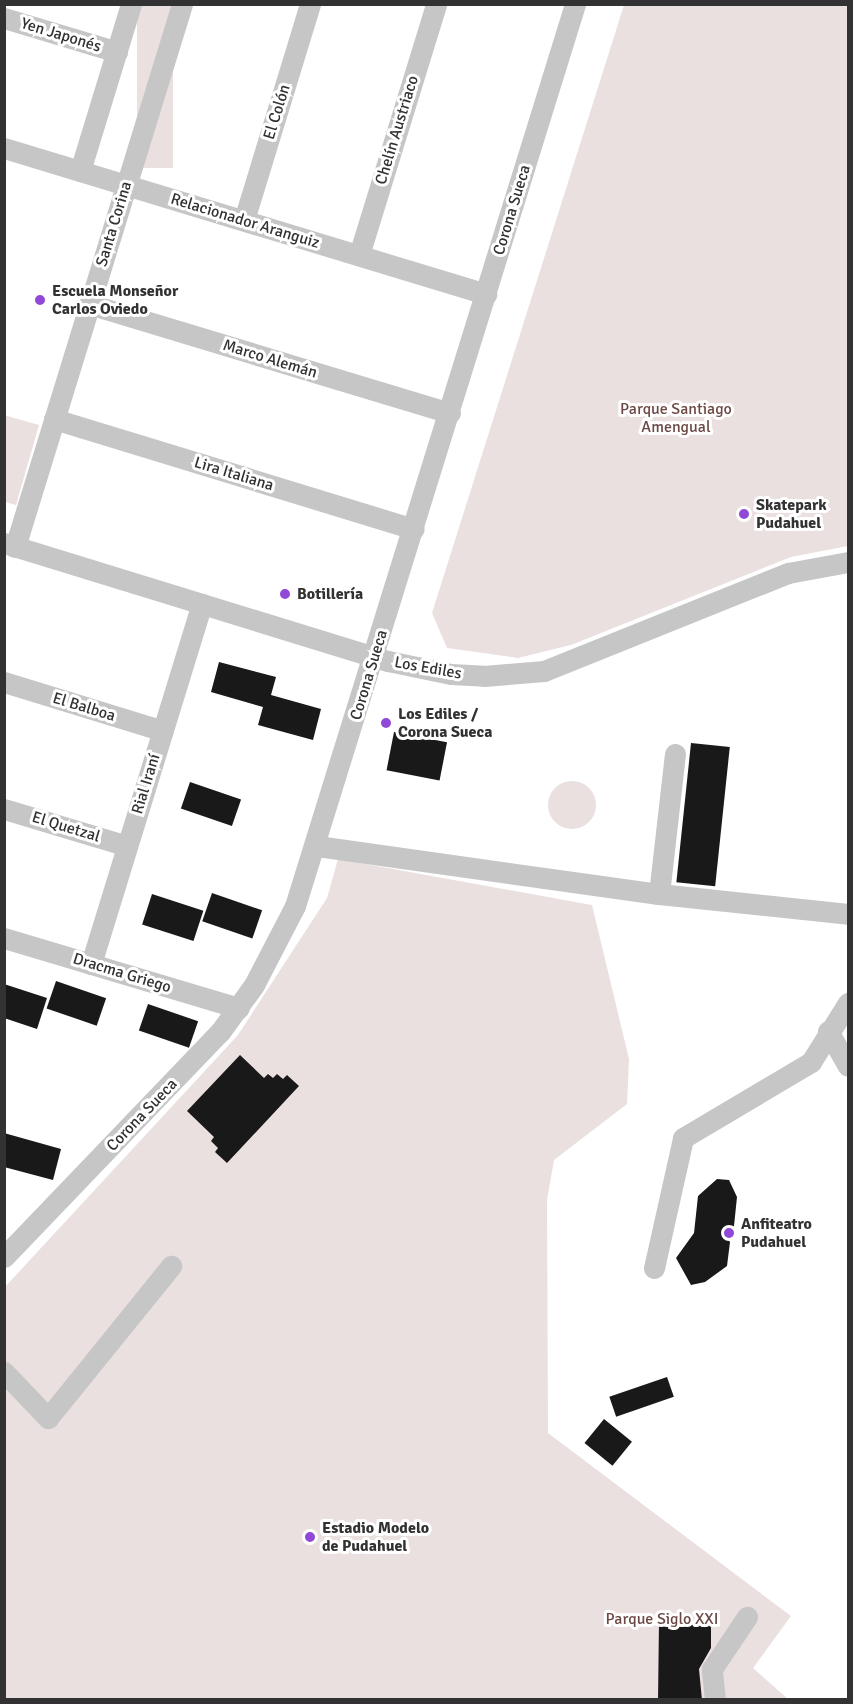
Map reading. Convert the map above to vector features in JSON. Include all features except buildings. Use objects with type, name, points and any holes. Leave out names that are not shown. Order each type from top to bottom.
[{"type":"street","points":[[80,171],[131,4]]},
{"type":"street","name":"Santa Corina","points":[[10,545],[54,419],[182,4]]},
{"type":"street","name":"El Colón","points":[[244,220],[310,4]]},
{"type":"street","name":"Chelín Austriaco","points":[[359,255],[436,4]]},
{"type":"street","name":"Corona Sueca","points":[[4,1257],[200,1055],[239,1008],[282,937],[317,846],[575,4]]},
{"type":"street","name":"Yen Japonés","points":[[4,18],[117,52]]},
{"type":"street","name":"Relacionador Aranguiz","points":[[4,148],[486,294]]},
{"type":"street","name":"Marco Alemán","points":[[89,304],[450,413]]},
{"type":"street","name":"Lira Italiana","points":[[54,419],[414,529]]},
{"type":"street","name":"Los Ediles","points":[[10,545],[375,657],[451,674],[512,676],[544,671],[788,573],[849,562]]},
{"type":"street","name":"Rial Iraní","points":[[91,964],[202,603]]},
{"type":"street","name":"El Balboa","points":[[4,682],[163,731]]},
{"type":"street","points":[[659,894],[675,754]]},
{"type":"street","name":"El Quetzal","points":[[4,809],[127,846]]},
{"type":"street","points":[[317,846],[659,894],[849,914]]},
{"type":"street","name":"Dracma Griego","points":[[4,938],[239,1008]]},
{"type":"street","points":[[654,1268],[683,1138],[811,1062],[828,1031],[849,1003]]},
{"type":"street","points":[[828,1031],[849,1066]]},
{"type":"street","points":[[4,1372],[48,1418],[171,1266]]},
{"type":"street","points":[[715,1700],[712,1669],[747,1617]]},
{"type":"green space","points":[[137,5],[173,5],[173,168],[137,168]]},
{"type":"green space","name":"Parque Santiago Amengual","points":[[624,5],[848,5],[848,546],[791,557],[571,645],[518,658],[447,648],[432,613]]},
{"type":"green space","points":[[4,415],[39,425],[16,505],[5,502]]},
{"type":"green space","points":[[572,781],[589,788],[596,805],[589,822],[572,829],[555,822],[548,805],[555,788]]},
{"type":"green space","name":"Parque Siglo XXI","points":[[338,859],[592,905],[629,1059],[627,1104],[554,1160],[547,1200],[548,1433],[791,1616],[753,1668],[788,1699],[5,1699],[4,1288],[238,1035],[327,898]]},
{"type":"place","name":"Escuela Monseñor Carlos Oviedo","points":[[40,300]]},
{"type":"place","name":"Skatepark Pudahuel","points":[[744,514]]},
{"type":"place","name":"Botillería","points":[[285,594]]},
{"type":"place","name":"Los Ediles / Corona Sueca","points":[[386,723]]},
{"type":"place","name":"Anfiteatro Pudahuel","points":[[729,1233]]},
{"type":"place","name":"Estadio Modelo de Pudahuel","points":[[310,1537]]}]
